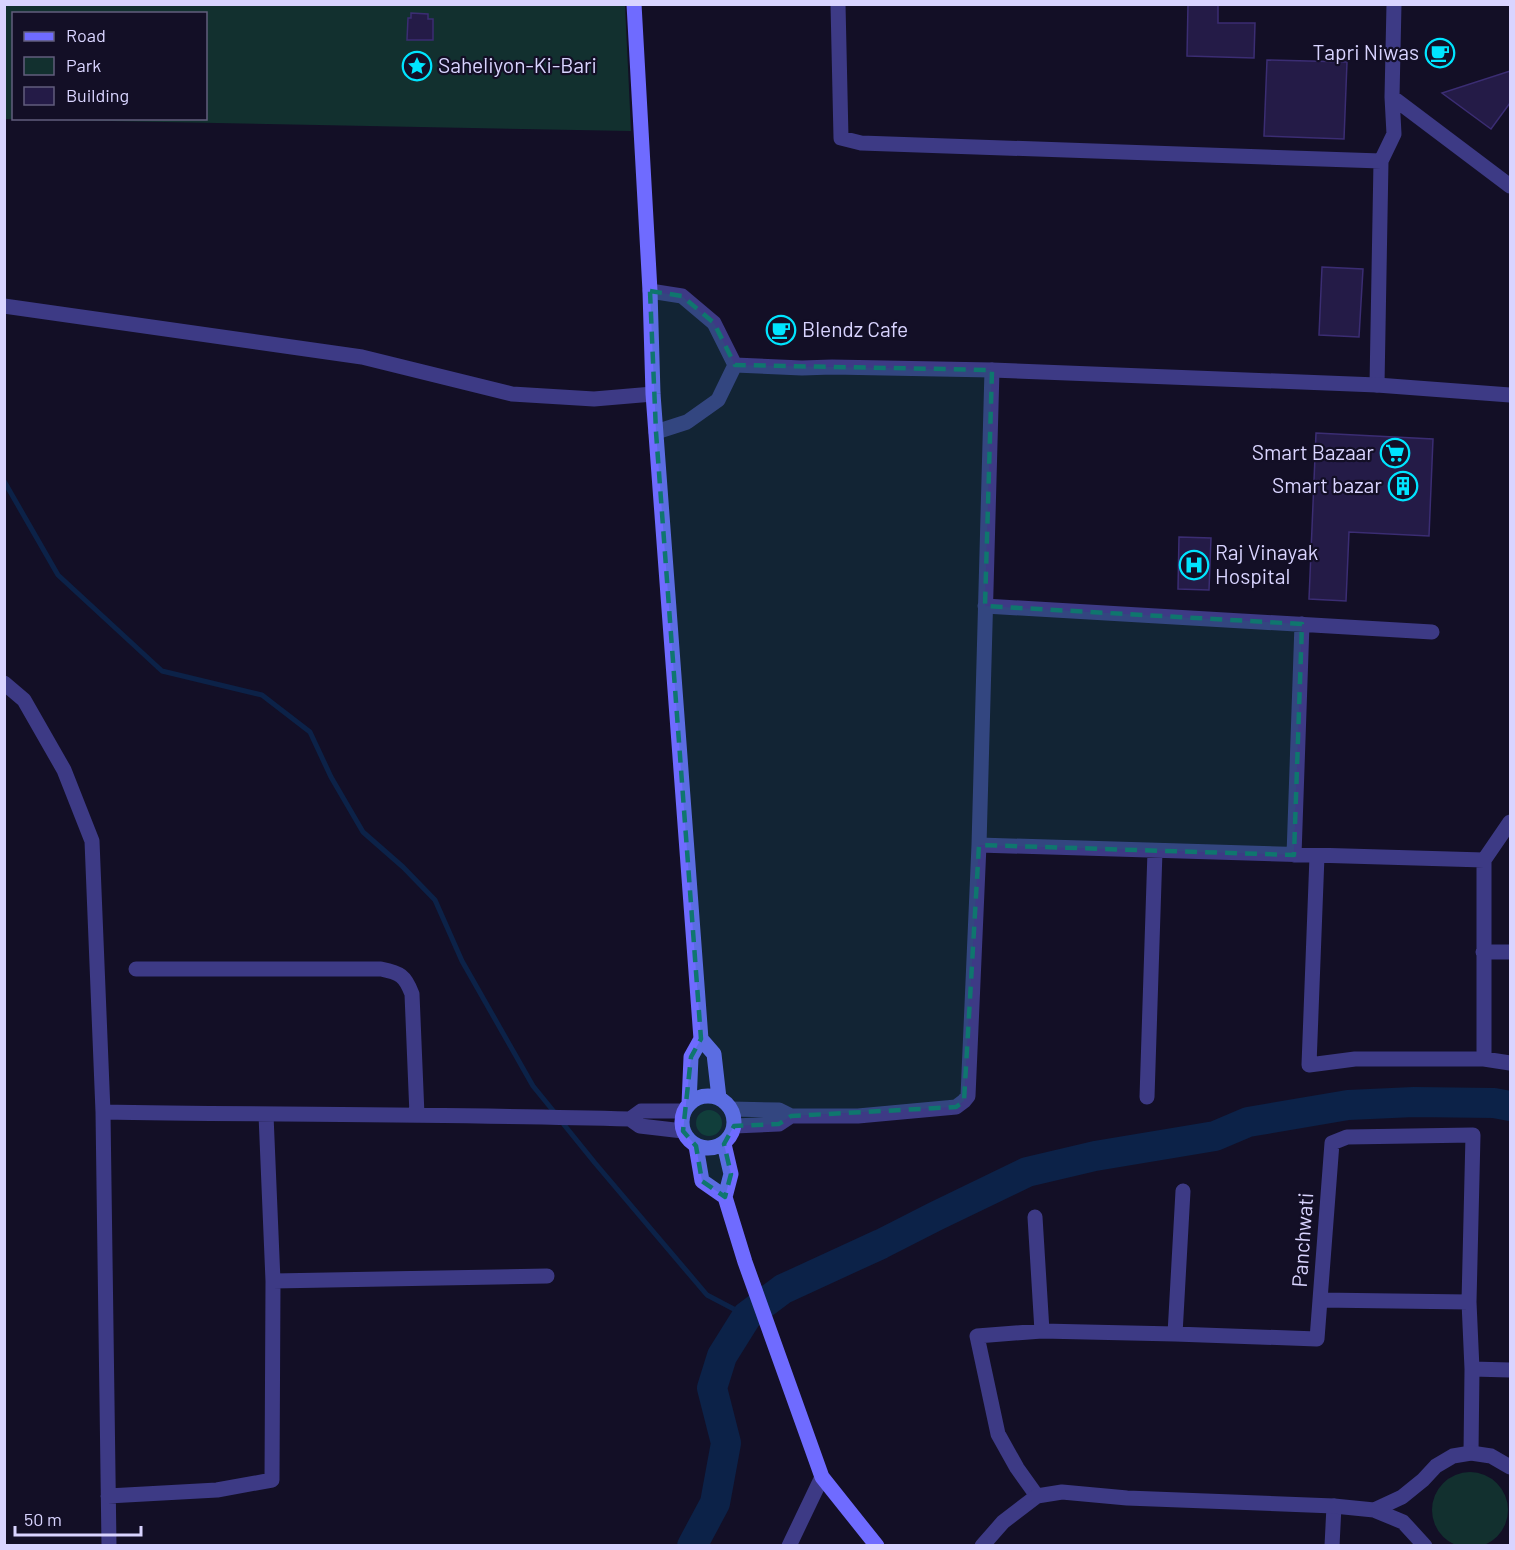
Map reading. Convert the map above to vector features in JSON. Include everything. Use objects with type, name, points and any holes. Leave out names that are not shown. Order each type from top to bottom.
[{"type":"main road","points":[[634,4],[650,291],[653,394],[701,1038],[692,1057],[686,1107],[681,1118],[682,1131],[696,1146],[710,1149],[724,1144],[733,1133],[734,1118],[731,1109],[719,1098],[703,1096],[695,1099],[686,1107]]},
{"type":"main road","points":[[701,1038],[714,1054],[719,1098]]},
{"type":"main road","points":[[724,1144],[731,1174],[725,1197],[745,1262],[822,1477],[876,1545]]},
{"type":"main road","points":[[696,1146],[702,1181],[725,1197]]},
{"type":"street","points":[[838,4],[841,138],[861,143],[1381,161]]},
{"type":"street","points":[[1377,385],[1381,161],[1394,134],[1392,97],[1394,4]]},
{"type":"street","points":[[1392,97],[1510,186]]},
{"type":"street","points":[[650,291],[682,296],[714,323],[735,365]]},
{"type":"street","points":[[4,306],[362,357],[512,394],[594,399],[653,394]]},
{"type":"street","points":[[735,365],[992,370],[1377,385],[1510,395]]},
{"type":"street","points":[[656,432],[687,422],[718,400],[735,365]]},
{"type":"street","points":[[731,1109],[779,1110],[791,1116],[858,1116],[956,1107],[968,1096],[979,845],[992,370]]},
{"type":"street","points":[[985,606],[1432,632]]},
{"type":"street","points":[[1294,855],[1302,624]]},
{"type":"street","points":[[4,683],[24,700],[64,770],[92,841],[103,1112],[109,1545]]},
{"type":"street","points":[[1484,1059],[1484,860],[1510,822]]},
{"type":"street","points":[[979,845],[1484,860]]},
{"type":"street","points":[[1147,1097],[1155,851]]},
{"type":"street","points":[[1317,856],[1309,1065],[1355,1059],[1484,1059],[1510,1063]]},
{"type":"street","points":[[1483,952],[1510,952]]},
{"type":"street","points":[[136,969],[381,969],[397,973],[408,983],[412,994],[417,1115]]},
{"type":"street","points":[[630,1119],[641,1111],[686,1107]]},
{"type":"street","points":[[103,1112],[630,1119],[640,1126],[682,1131]]},
{"type":"street","points":[[108,1496],[217,1490],[272,1480],[273,1281],[266,1115]]},
{"type":"street","points":[[734,1126],[779,1124],[791,1116]]},
{"type":"street","name":"Panchwati","points":[[1473,1135],[1469,1302],[1320,1300],[1332,1143],[1347,1137],[1473,1135]]},
{"type":"street","points":[[1174,1334],[1183,1191]]},
{"type":"street","points":[[1035,1217],[1042,1331]]},
{"type":"street","points":[[273,1281],[547,1276]]},
{"type":"street","points":[[1037,1496],[1017,1468],[998,1434],[977,1336],[1042,1331],[1317,1339],[1320,1300]]},
{"type":"street","points":[[1469,1302],[1472,1453]]},
{"type":"street","points":[[1472,1369],[1510,1370]]},
{"type":"street","points":[[1374,1510],[1402,1497],[1424,1480],[1436,1466],[1453,1456],[1472,1453],[1491,1456],[1510,1467]]},
{"type":"street","points":[[789,1545],[822,1477]]},
{"type":"street","points":[[982,1545],[1003,1522],[1037,1496],[1062,1492],[1127,1498],[1334,1506],[1374,1510],[1403,1522],[1425,1545]]},
{"type":"street","points":[[1332,1545],[1334,1506]]},
{"type":"highlighted area","points":[[650,291],[682,296],[714,323],[735,365],[992,370],[985,606],[1302,624],[1294,855],[979,845],[964,1101],[956,1107],[791,1116],[779,1124],[734,1126],[724,1144],[731,1174],[725,1197],[702,1181],[696,1146],[683,1131],[691,1057],[701,1039],[656,432]]},
{"type":"green space","name":"Saheliyon-Ki-Bari","points":[[5,5],[625,5],[631,131],[57,120],[207,120],[207,12],[12,12],[12,119],[5,119]]},
{"type":"green space","points":[[709,1110],[718,1114],[722,1123],[718,1132],[709,1136],[700,1132],[696,1123],[700,1114]]},
{"type":"green space","points":[[1470,1472],[1485,1475],[1497,1483],[1505,1495],[1508,1510],[1505,1525],[1497,1537],[1485,1545],[1470,1548],[1455,1545],[1443,1537],[1435,1525],[1432,1510],[1435,1495],[1443,1483],[1455,1475]]},
{"type":"building","points":[[1188,4],[1218,4],[1218,23],[1255,23],[1254,58],[1187,56]]},
{"type":"building","points":[[411,13],[428,14],[428,19],[433,19],[433,40],[407,40],[408,18],[411,18]]},
{"type":"building","points":[[1267,60],[1347,62],[1344,139],[1264,136]]},
{"type":"building","points":[[1510,71],[1510,103],[1491,129],[1442,93]]},
{"type":"building","points":[[1322,267],[1363,269],[1359,337],[1319,335]]},
{"type":"building","points":[[1316,433],[1433,439],[1429,536],[1349,532],[1346,601],[1309,599]]},
{"type":"building","points":[[1179,537],[1211,538],[1209,590],[1178,589]]},
{"type":"waterway","points":[[4,481],[58,575],[162,671],[262,695],[310,732],[331,777],[363,832],[403,867],[435,900],[462,961],[533,1086],[555,1113]]},
{"type":"waterway","points":[[692,1546],[715,1503],[726,1443],[712,1388],[722,1356],[747,1316],[783,1289],[1027,1172],[1095,1156],[1215,1136],[1248,1122],[1348,1105],[1414,1102],[1494,1103],[1510,1106]]},
{"type":"waterway","points":[[561,1121],[707,1295],[747,1316]]},
{"type":"place","name":"Tapri Niwas","points":[[1440,53]]},
{"type":"place","name":"Saheliyon-Ki-Bari","points":[[417,66]]},
{"type":"place","name":"Blendz Cafe","points":[[781,330]]},
{"type":"place","name":"Smart Bazaar","points":[[1395,453]]},
{"type":"place","name":"Smart bazar","points":[[1403,486]]},
{"type":"place","name":"Raj Vinayak Hospital","points":[[1194,565]]}]
